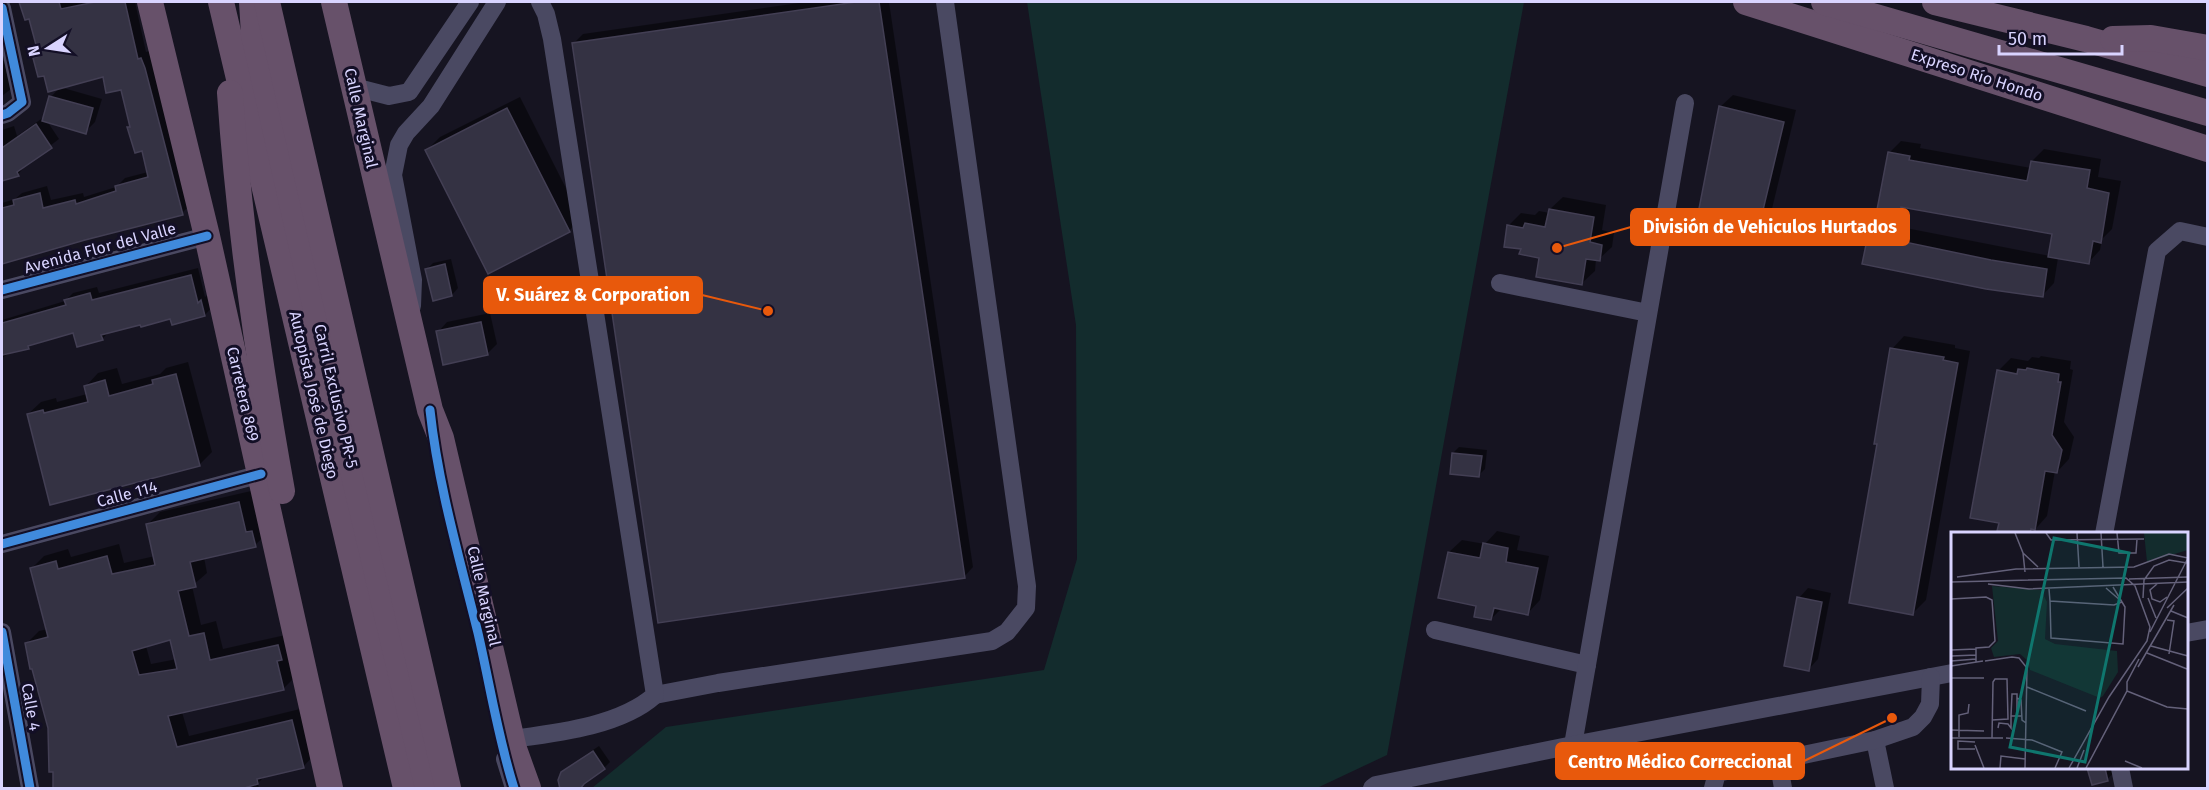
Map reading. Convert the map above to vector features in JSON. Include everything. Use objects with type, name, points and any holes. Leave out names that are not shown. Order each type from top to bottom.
[{"type":"highway","name":"Carretera 869","points":[[150,2],[207,236],[330,789]]},
{"type":"highway","name":"Carril Exclusivo PR-5","points":[[252,2],[254,35],[346,442],[428,789]]},
{"type":"highway","points":[[267,2],[448,789]]},
{"type":"highway","name":"Calle Marginal","points":[[334,2],[430,410],[441,438],[512,739],[528,789]]},
{"type":"highway","name":"Expreso Río Hondo","points":[[1746,2],[2208,148]]},
{"type":"highway","points":[[1824,2],[2208,113]]},
{"type":"highway","points":[[1935,2],[2086,39],[2208,74]]},
{"type":"highway","points":[[223,8],[236,189],[262,381],[310,640],[317,729]]},
{"type":"highway","name":"Autopista José de Diego","points":[[223,8],[406,789]]},
{"type":"highway","points":[[2086,39],[2151,38],[2208,48]]},
{"type":"street","points":[[354,87],[389,96],[409,92],[470,2]]},
{"type":"street","points":[[411,328],[413,280],[393,175],[399,145],[406,133],[431,106],[497,2]]},
{"type":"street","points":[[540,2],[546,14],[552,39],[655,695]]},
{"type":"street","points":[[512,739],[569,731],[610,719],[648,701],[655,695],[718,683],[992,641],[1008,632],[1026,608],[1027,586],[945,2]]},
{"type":"street","points":[[2,8],[22,102],[8,114],[2,115]]},
{"type":"street","points":[[1573,745],[1685,103]]},
{"type":"street","points":[[2104,532],[2157,251],[2180,231],[2208,237]]},
{"type":"street","name":"Avenida Flor del Valle","points":[[2,290],[207,236]]},
{"type":"street","points":[[1500,283],[1648,313]]},
{"type":"street","name":"Calle Marginal","points":[[430,410],[433,440],[454,535],[481,645],[500,740],[514,789]]},
{"type":"street","name":"Calle 114","points":[[2,544],[261,474]]},
{"type":"street","points":[[2188,633],[2208,629]]},
{"type":"street","points":[[1436,630],[1587,665]]},
{"type":"street","name":"Calle 4","points":[[2,632],[30,789]]},
{"type":"street","points":[[1372,789],[1376,785],[1573,745],[1951,673]]},
{"type":"street","points":[[1713,789],[1717,773],[1875,740],[1913,727],[1923,717],[1930,704],[1931,677]]},
{"type":"street","points":[[1875,740],[1885,789]]},
{"type":"street","points":[[1778,760],[1783,789]]},
{"type":"street","points":[[2120,769],[2124,789]]},
{"type":"green space","points":[[1027,2],[1524,2],[1387,755],[1317,788],[592,788],[666,727],[1044,670],[1077,559],[1076,325]]},
{"type":"building","points":[[19,2],[59,2],[61,9],[95,2],[125,2],[138,59],[141,58],[145,68],[183,215],[2,264],[2,208],[14,205],[13,200],[40,193],[43,208],[75,200],[76,204],[116,191],[115,186],[148,177],[142,151],[135,153],[127,127],[130,127],[121,90],[106,93],[103,77],[48,92],[44,76],[38,77],[33,58],[39,56],[29,19],[25,20]]},
{"type":"building","points":[[856,2],[879,2],[965,578],[658,623],[572,43]]},
{"type":"building","points":[[49,96],[93,108],[86,134],[42,121]]},
{"type":"building","points":[[1719,106],[1784,122],[1758,231],[1697,219]]},
{"type":"building","points":[[507,108],[570,232],[488,274],[425,150]]},
{"type":"building","points":[[36,124],[52,148],[17,172],[19,176],[2,181],[2,148]]},
{"type":"building","points":[[1888,152],[1910,156],[1909,160],[2027,181],[2031,161],[2090,170],[2087,188],[2109,193],[2101,243],[2093,241],[2089,264],[2048,257],[2052,234],[1901,207],[1895,240],[2047,269],[2043,297],[1986,289],[1862,264],[1868,235],[1872,236]]},
{"type":"building","points":[[1549,209],[1594,217],[1590,242],[1602,245],[1600,261],[1586,259],[1582,285],[1536,277],[1539,258],[1519,254],[1521,249],[1504,247],[1507,225],[1523,228],[1525,223],[1545,227]]},
{"type":"building","points":[[445,264],[452,296],[433,301],[425,269]]},
{"type":"building","points":[[191,275],[198,303],[201,300],[205,316],[172,325],[170,319],[141,327],[140,325],[101,335],[103,340],[77,347],[73,333],[28,346],[29,349],[2,355],[2,323],[66,305],[64,300],[90,293],[92,300]]},
{"type":"building","points":[[481,322],[488,355],[443,365],[436,331]]},
{"type":"building","points":[[1890,348],[1944,357],[1943,360],[1958,363],[1913,615],[1849,603],[1877,444],[1874,444]]},
{"type":"building","points":[[2027,368],[2059,374],[2058,382],[2061,382],[2052,435],[2062,450],[2057,473],[2045,471],[2035,530],[2001,532],[1997,531],[1999,523],[1970,518],[1997,370],[2017,374],[2018,369],[2026,370]]},
{"type":"building","points":[[176,374],[200,466],[50,505],[27,414],[43,410],[44,413],[88,402],[84,386],[105,380],[109,396],[153,384],[152,380]]},
{"type":"building","points":[[1452,453],[1482,456],[1479,477],[1450,474]]},
{"type":"building","points":[[239,502],[246,532],[252,531],[256,547],[190,562],[196,587],[178,591],[189,636],[204,633],[210,660],[278,645],[282,660],[277,661],[284,690],[168,716],[177,747],[292,720],[304,768],[257,779],[258,784],[241,789],[53,789],[53,772],[49,772],[48,728],[32,669],[30,669],[25,643],[48,637],[30,568],[56,561],[58,569],[107,556],[112,574],[155,565],[146,524]],"holes":[[[170,640],[177,669],[139,675],[132,651]]]},
{"type":"building","points":[[1483,543],[1508,548],[1506,562],[1538,568],[1528,615],[1494,608],[1491,620],[1474,617],[1476,606],[1438,598],[1448,552],[1480,558]]},
{"type":"building","points":[[1797,597],[1822,602],[1809,671],[1784,666]]},
{"type":"building","points":[[593,751],[605,769],[580,789],[560,789],[558,780],[561,772]]},
{"type":"building","points":[[2087,769],[2105,769],[2108,781],[2092,785]]},
{"type":"cycle path","points":[[2,8],[22,102],[2,115]]},
{"type":"cycle path","points":[[2,290],[207,236]]},
{"type":"cycle path","points":[[430,410],[444,494],[478,633],[503,750],[514,788]]},
{"type":"cycle path","points":[[2,544],[261,474]]},
{"type":"cycle path","points":[[2,632],[30,788]]},
{"type":"place","name":"División de Vehiculos Hurtados","points":[[1557,248]]},
{"type":"place","name":"V. Suárez & Corporation","points":[[768,311]]},
{"type":"place","name":"Centro Médico Correccional","points":[[1892,718]]}]
